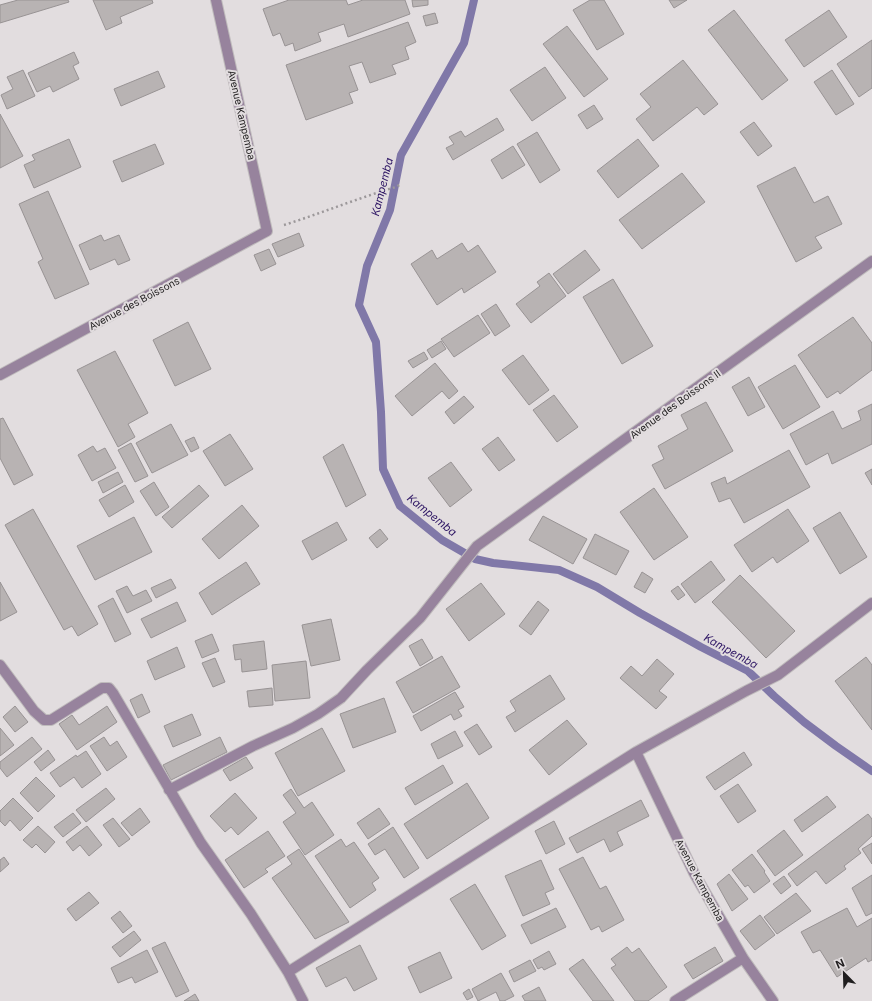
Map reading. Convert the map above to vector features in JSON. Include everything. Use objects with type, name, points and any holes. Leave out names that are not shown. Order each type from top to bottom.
[{"type":"street","name":"Avenue Kampemba","points":[[216,0],[267,231]]},
{"type":"street","name":"Avenue des Boissons","points":[[0,375],[267,231]]},
{"type":"street","name":"Avenue des Boissons II","points":[[169,790],[252,746],[293,728],[318,714],[341,698],[420,618],[477,546],[872,261]]},
{"type":"street","points":[[288,972],[636,752],[778,675],[872,603]]},
{"type":"street","points":[[0,665],[34,710],[44,720],[51,720],[102,688],[109,688],[201,843],[251,914],[288,972],[303,1001]]},
{"type":"street","name":"Avenue Kampemba","points":[[636,752],[694,873],[743,958],[773,1001]]},
{"type":"street","points":[[675,1001],[743,958]]},
{"type":"path","points":[[267,231],[401,184]]},
{"type":"building","points":[[18,0],[68,0],[69,2],[0,23],[0,5]]},
{"type":"building","points":[[93,0],[152,0],[153,3],[120,17],[122,23],[106,30]]},
{"type":"building","points":[[289,0],[346,0],[348,5],[363,0],[405,0],[410,14],[348,37],[344,24],[318,33],[321,41],[295,51],[293,43],[285,46],[280,33],[273,36],[263,9]]},
{"type":"building","points":[[412,0],[428,0],[428,5],[413,7]]},
{"type":"building","points":[[590,0],[604,0],[624,34],[597,50],[573,10]]},
{"type":"building","points":[[669,0],[687,0],[674,8]]},
{"type":"building","points":[[734,10],[788,80],[762,100],[708,30]]},
{"type":"building","points":[[829,10],[847,37],[804,67],[785,40]]},
{"type":"building","points":[[435,13],[438,23],[426,26],[423,16]]},
{"type":"building","points":[[408,22],[416,42],[405,47],[409,59],[392,65],[396,74],[370,83],[362,62],[349,66],[358,90],[349,93],[353,103],[306,120],[286,65]]},
{"type":"building","points":[[567,26],[608,79],[584,97],[543,44]]},
{"type":"building","points":[[872,40],[872,88],[859,97],[837,64]]},
{"type":"building","points":[[74,52],[79,63],[73,66],[79,79],[53,92],[50,86],[37,92],[28,73]]},
{"type":"building","points":[[683,60],[718,104],[704,115],[697,107],[653,141],[636,119],[651,107],[640,94]]},
{"type":"building","points":[[545,67],[566,98],[532,121],[510,90]]},
{"type":"building","points":[[23,70],[35,96],[7,109],[1,95],[13,89],[7,77]]},
{"type":"building","points":[[832,70],[854,104],[836,115],[814,82]]},
{"type":"building","points":[[158,71],[165,87],[121,106],[114,89]]},
{"type":"building","points":[[594,105],[603,119],[587,129],[578,115]]},
{"type":"building","points":[[0,114],[23,156],[0,168]]},
{"type":"building","points":[[497,118],[504,130],[453,160],[446,148],[454,144],[449,137],[461,131],[465,137]]},
{"type":"building","points":[[754,122],[772,146],[758,156],[740,132]]},
{"type":"building","points":[[537,132],[560,170],[540,183],[517,144]]},
{"type":"building","points":[[69,139],[81,167],[34,188],[24,165],[35,160],[32,155]]},
{"type":"building","points":[[638,139],[659,166],[618,198],[597,171]]},
{"type":"building","points":[[155,144],[164,164],[122,182],[113,161]]},
{"type":"building","points":[[513,146],[525,165],[502,179],[491,160]]},
{"type":"building","points":[[795,167],[814,203],[828,196],[842,224],[815,237],[822,248],[796,262],[757,186]]},
{"type":"building","points":[[682,173],[705,202],[642,249],[619,220]]},
{"type":"building","points":[[48,191],[89,284],[55,299],[38,262],[43,259],[19,204]]},
{"type":"building","points":[[299,233],[304,246],[278,257],[272,244]]},
{"type":"building","points":[[101,235],[104,241],[119,235],[130,260],[118,265],[115,259],[90,270],[79,245]]},
{"type":"building","points":[[462,243],[468,252],[478,245],[496,272],[464,293],[462,288],[437,305],[411,264],[432,250],[437,259]]},
{"type":"building","points":[[269,249],[276,264],[261,271],[254,255]]},
{"type":"building","points":[[585,250],[600,270],[568,294],[553,274]]},
{"type":"building","points":[[549,273],[566,296],[531,323],[516,304],[540,286],[537,282]]},
{"type":"building","points":[[613,279],[653,346],[622,364],[583,297]]},
{"type":"building","points":[[496,304],[510,326],[495,336],[481,314]]},
{"type":"building","points":[[478,315],[490,333],[454,357],[441,339]]},
{"type":"building","points":[[853,317],[872,343],[872,370],[840,394],[838,391],[827,398],[798,355]]},
{"type":"building","points":[[188,322],[211,369],[175,386],[153,340]]},
{"type":"building","points":[[441,341],[446,349],[432,358],[427,350]]},
{"type":"building","points":[[115,351],[148,413],[128,424],[135,437],[118,447],[77,370]]},
{"type":"building","points":[[424,352],[428,359],[413,368],[408,361]]},
{"type":"building","points":[[523,355],[549,390],[529,405],[502,370]]},
{"type":"building","points":[[435,363],[458,391],[449,399],[442,391],[412,416],[395,396]]},
{"type":"building","points":[[795,365],[820,407],[783,429],[758,387]]},
{"type":"building","points":[[749,377],[765,407],[748,416],[732,387]]},
{"type":"building","points":[[554,395],[578,427],[557,442],[533,410]]},
{"type":"building","points":[[464,396],[474,407],[454,424],[445,412]]},
{"type":"building","points":[[706,402],[733,451],[665,489],[652,465],[664,459],[658,446],[688,429],[681,415]]},
{"type":"building","points":[[872,404],[872,444],[832,464],[828,453],[806,465],[790,434],[833,411],[842,429],[861,420],[858,411]]},
{"type":"building","points":[[3,418],[33,475],[14,485],[0,458],[0,419]]},
{"type":"building","points":[[171,424],[188,455],[152,473],[136,443]]},
{"type":"building","points":[[230,434],[253,469],[225,486],[203,451]]},
{"type":"building","points":[[194,437],[199,448],[191,452],[185,441]]},
{"type":"building","points":[[498,437],[515,460],[499,471],[482,449]]},
{"type":"building","points":[[131,443],[148,476],[135,482],[118,450]]},
{"type":"building","points":[[343,444],[366,495],[346,507],[323,457]]},
{"type":"building","points":[[93,446],[97,452],[105,448],[116,468],[92,481],[78,455]]},
{"type":"building","points":[[789,450],[810,487],[744,523],[730,498],[719,502],[711,483],[725,477],[727,484]]},
{"type":"building","points":[[451,462],[472,490],[450,507],[428,478]]},
{"type":"building","points":[[872,469],[872,485],[865,473]]},
{"type":"building","points":[[118,472],[123,482],[103,493],[98,482]]},
{"type":"building","points":[[154,482],[169,507],[156,516],[140,491]]},
{"type":"building","points":[[125,485],[134,502],[109,517],[99,500]]},
{"type":"building","points":[[199,485],[209,496],[172,528],[162,517]]},
{"type":"building","points":[[654,488],[688,537],[654,560],[620,512]]},
{"type":"building","points":[[242,505],[259,526],[219,559],[202,539]]},
{"type":"building","points":[[33,509],[98,624],[78,636],[72,626],[64,630],[5,525]]},
{"type":"building","points":[[788,509],[809,541],[777,563],[773,557],[752,572],[734,545]]},
{"type":"building","points":[[840,512],[867,557],[840,574],[813,528]]},
{"type":"building","points":[[543,516],[587,539],[573,564],[529,540]]},
{"type":"building","points":[[134,517],[152,552],[95,580],[77,546]]},
{"type":"building","points":[[337,522],[347,540],[312,560],[302,541]]},
{"type":"building","points":[[380,529],[388,539],[377,548],[369,538]]},
{"type":"building","points":[[595,534],[629,551],[616,575],[583,558]]},
{"type":"building","points":[[711,561],[725,580],[695,603],[681,584]]},
{"type":"building","points":[[246,562],[260,584],[212,615],[199,593]]},
{"type":"building","points":[[642,572],[653,579],[645,593],[634,587]]},
{"type":"building","points":[[740,575],[795,631],[766,658],[712,602]]},
{"type":"building","points":[[171,579],[176,588],[156,598],[151,588]]},
{"type":"building","points":[[0,582],[17,612],[0,621]]},
{"type":"building","points":[[481,583],[505,614],[469,641],[446,609]]},
{"type":"building","points":[[127,586],[133,596],[146,590],[152,601],[127,613],[116,591]]},
{"type":"building","points":[[678,586],[685,595],[678,600],[671,591]]},
{"type":"building","points":[[113,598],[131,634],[115,642],[98,606]]},
{"type":"building","points":[[538,601],[549,610],[531,635],[519,626]]},
{"type":"building","points":[[177,602],[186,621],[151,638],[141,619]]},
{"type":"building","points":[[331,619],[340,660],[311,666],[302,625]]},
{"type":"building","points":[[212,634],[219,651],[202,658],[195,641]]},
{"type":"building","points":[[422,639],[433,658],[420,666],[409,646]]},
{"type":"building","points":[[264,641],[267,669],[242,672],[241,659],[235,660],[233,645]]},
{"type":"building","points":[[177,647],[185,667],[155,680],[147,661]]},
{"type":"building","points":[[442,656],[460,687],[413,713],[396,682]]},
{"type":"building","points":[[866,657],[872,665],[872,730],[835,681]]},
{"type":"building","points":[[215,658],[225,682],[213,687],[202,663]]},
{"type":"building","points":[[657,659],[674,674],[659,691],[667,697],[656,709],[620,678],[631,666],[642,676]]},
{"type":"building","points":[[306,661],[310,698],[275,701],[272,665]]},
{"type":"building","points":[[550,675],[565,699],[515,732],[506,717],[516,711],[510,701]]},
{"type":"building","points":[[272,688],[273,705],[249,707],[247,691]]},
{"type":"building","points":[[455,692],[464,707],[458,710],[462,716],[454,720],[451,714],[421,731],[413,716]]},
{"type":"building","points":[[142,694],[150,712],[138,718],[130,700]]},
{"type":"building","points":[[384,698],[396,732],[353,748],[340,714]]},
{"type":"building","points":[[15,706],[28,722],[15,732],[3,717]]},
{"type":"building","points":[[107,706],[117,722],[77,750],[59,724],[72,715],[79,725]]},
{"type":"building","points":[[192,714],[201,735],[173,747],[164,726]]},
{"type":"building","points":[[567,720],[587,744],[549,775],[529,750]]},
{"type":"building","points":[[477,724],[492,747],[479,755],[464,732]]},
{"type":"building","points":[[0,728],[14,745],[0,756]]},
{"type":"building","points":[[322,728],[345,771],[298,796],[275,753]]},
{"type":"building","points":[[455,731],[463,746],[438,759],[431,744]]},
{"type":"building","points":[[32,737],[42,749],[7,777],[0,768],[0,762]]},
{"type":"building","points":[[104,737],[110,746],[117,741],[127,757],[107,771],[90,746]]},
{"type":"building","points":[[220,737],[227,752],[171,780],[163,765]]},
{"type":"building","points":[[48,750],[55,760],[41,771],[34,762]]},
{"type":"building","points":[[86,751],[101,774],[82,788],[74,777],[60,787],[50,773],[76,755],[77,757]]},
{"type":"building","points":[[744,752],[752,765],[715,790],[706,777]]},
{"type":"building","points":[[246,757],[253,768],[230,781],[223,770]]},
{"type":"building","points":[[443,765],[453,783],[415,805],[405,788]]},
{"type":"building","points":[[36,777],[55,796],[38,812],[20,793]]},
{"type":"building","points":[[467,783],[489,818],[427,859],[404,824]]},
{"type":"building","points":[[738,784],[756,811],[738,823],[720,796]]},
{"type":"building","points":[[106,788],[115,799],[86,822],[76,810]]},
{"type":"building","points":[[291,789],[304,808],[312,802],[334,835],[305,855],[283,822],[296,813],[283,795]]},
{"type":"building","points":[[235,793],[257,818],[238,835],[231,827],[225,832],[210,816]]},
{"type":"building","points":[[827,796],[836,807],[802,832],[794,820]]},
{"type":"building","points":[[13,798],[33,818],[20,831],[10,820],[5,826],[0,821],[0,811]]},
{"type":"building","points":[[641,800],[649,816],[617,832],[623,845],[610,852],[604,839],[577,853],[569,838]]},
{"type":"building","points":[[140,808],[150,822],[132,836],[121,823]]},
{"type":"building","points":[[379,808],[390,824],[368,839],[357,823]]},
{"type":"building","points":[[73,813],[81,823],[63,837],[54,827]]},
{"type":"building","points":[[868,814],[872,819],[872,836],[858,849],[861,853],[844,866],[846,869],[826,884],[816,871],[797,886],[788,874]]},
{"type":"building","points":[[113,818],[130,839],[119,847],[103,825]]},
{"type":"building","points":[[554,821],[565,844],[546,854],[535,831]]},
{"type":"building","points":[[38,826],[55,842],[45,853],[36,844],[32,848],[23,840]]},
{"type":"building","points":[[87,826],[102,845],[89,856],[80,845],[73,851],[66,842]]},
{"type":"building","points":[[393,827],[419,868],[404,878],[385,849],[375,855],[368,844]]},
{"type":"building","points":[[784,830],[803,855],[775,876],[757,851]]},
{"type":"building","points":[[268,831],[285,856],[265,869],[268,872],[244,888],[225,860]]},
{"type":"building","points":[[341,839],[346,847],[354,842],[379,878],[372,883],[376,890],[350,908],[315,856]]},
{"type":"building","points":[[872,843],[872,864],[862,849]]},
{"type":"building","points":[[299,849],[349,922],[315,939],[272,878],[292,864],[287,857]]},
{"type":"building","points":[[752,854],[765,871],[764,872],[770,881],[754,893],[748,885],[745,887],[732,870]]},
{"type":"building","points":[[4,857],[9,864],[0,872],[0,860]]},
{"type":"building","points":[[583,857],[600,889],[606,886],[624,920],[602,932],[599,926],[591,930],[559,869]]},
{"type":"building","points":[[541,860],[554,889],[545,893],[550,904],[523,916],[505,876]]},
{"type":"building","points":[[729,874],[748,899],[732,911],[717,884]]},
{"type":"building","points":[[872,875],[872,913],[866,916],[852,888]]},
{"type":"building","points":[[784,876],[791,886],[781,894],[773,884]]},
{"type":"building","points":[[475,884],[506,936],[482,950],[450,899]]},
{"type":"building","points":[[89,892],[99,903],[76,921],[67,909]]},
{"type":"building","points":[[796,893],[811,911],[777,934],[764,917]]},
{"type":"building","points":[[556,908],[566,927],[531,944],[521,925]]},
{"type":"building","points":[[847,908],[857,927],[872,918],[872,960],[868,962],[866,958],[837,977],[820,950],[813,953],[801,932]]},
{"type":"building","points":[[120,911],[132,926],[123,933],[111,918]]},
{"type":"building","points":[[760,915],[775,935],[755,950],[740,931]]},
{"type":"building","points":[[134,931],[141,940],[120,957],[112,947]]},
{"type":"building","points":[[165,942],[189,991],[176,997],[152,948]]},
{"type":"building","points":[[360,945],[377,979],[354,991],[346,977],[326,987],[316,968]]},
{"type":"building","points":[[627,947],[632,953],[639,948],[667,987],[648,1001],[635,1001],[611,968],[616,965],[611,959]]},
{"type":"building","points":[[715,947],[723,961],[693,979],[684,965]]},
{"type":"building","points":[[147,950],[158,972],[135,983],[132,977],[118,983],[111,968]]},
{"type":"building","points":[[549,951],[556,964],[544,970],[542,967],[538,969],[533,960]]},
{"type":"building","points":[[440,952],[452,978],[420,993],[408,967]]},
{"type":"building","points":[[583,959],[614,1001],[593,1001],[569,969]]},
{"type":"building","points":[[530,960],[536,971],[514,982],[509,971]]},
{"type":"building","points":[[501,973],[514,996],[504,1001],[500,1001],[496,992],[478,1001],[472,989]]},
{"type":"building","points":[[539,987],[546,1001],[525,1001],[522,996]]},
{"type":"building","points":[[469,989],[473,997],[467,1000],[463,993]]},
{"type":"building","points":[[195,994],[199,1001],[184,1001]]},
{"type":"waterway","name":"Kampemba","points":[[474,0],[464,43],[401,155],[390,210],[367,266],[359,305],[376,342],[383,469],[400,506],[442,540],[475,559],[493,563],[559,570],[597,587],[701,647],[748,671],[804,722],[872,771]]}]
